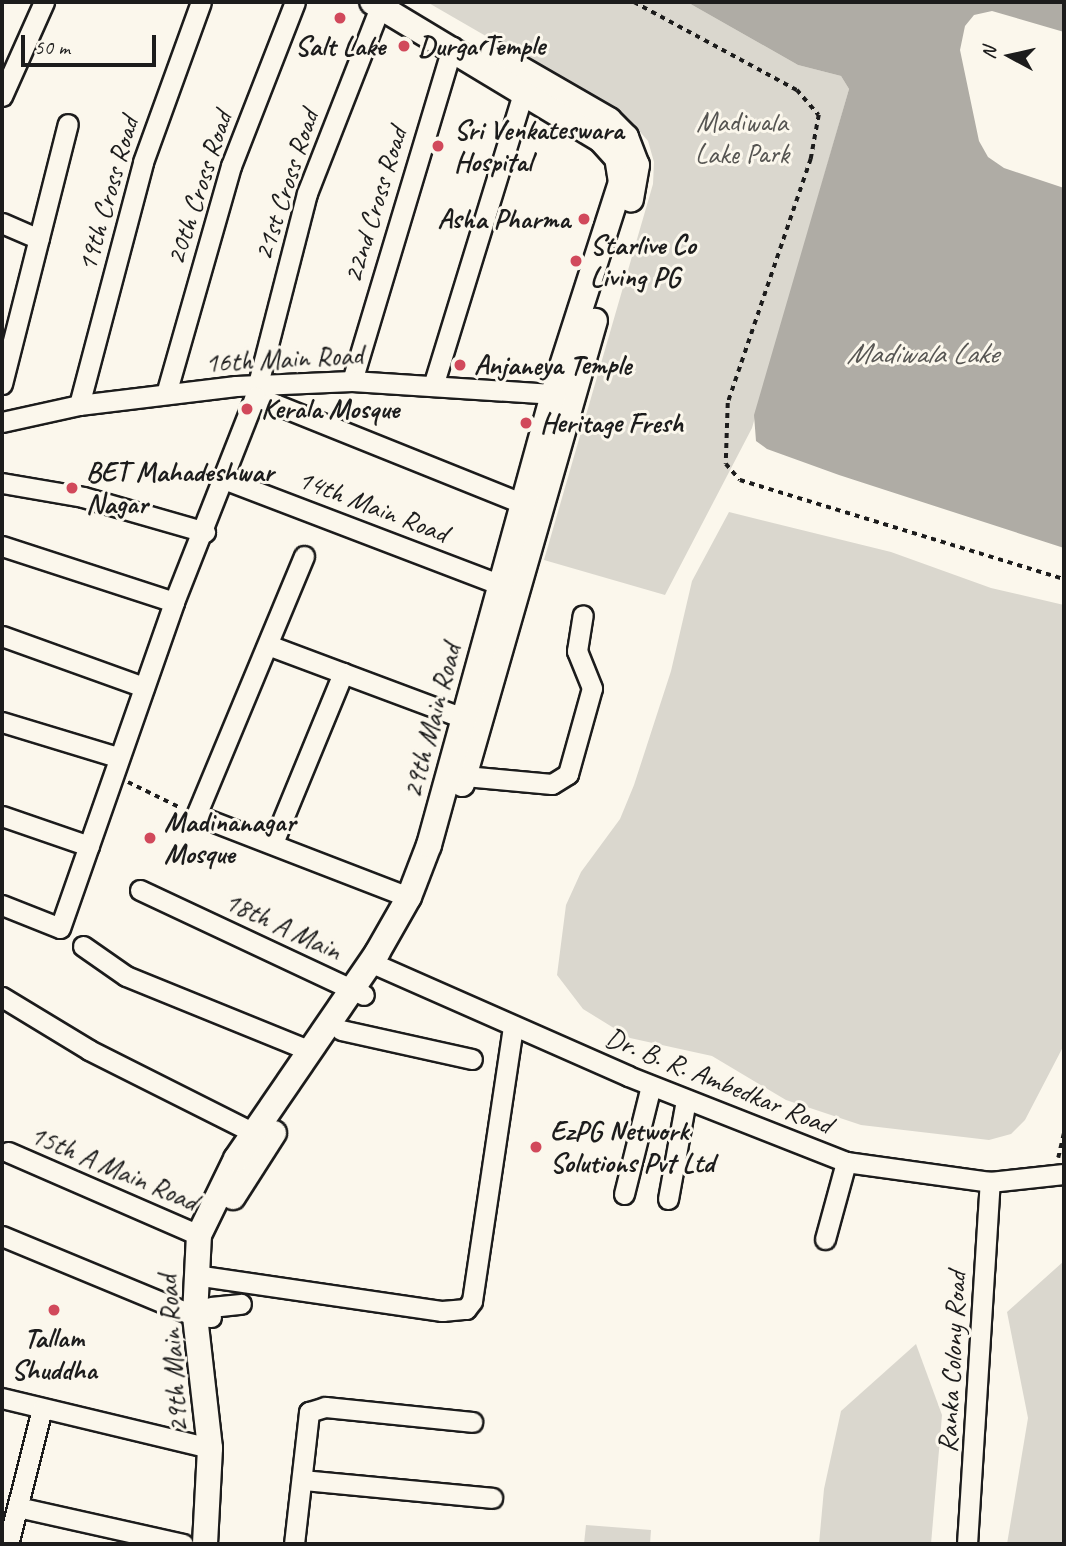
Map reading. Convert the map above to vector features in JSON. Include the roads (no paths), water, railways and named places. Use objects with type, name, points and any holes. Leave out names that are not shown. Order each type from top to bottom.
[{"type":"main road","name":"29th Main Road","points":[[378,966],[410,897],[429,845],[523,504],[636,182],[634,150],[609,120],[405,2]]},
{"type":"main road","name":"29th Main Road","points":[[205,1544],[210,1448],[199,1235],[212,1201],[308,1050],[416,917],[465,776],[621,176],[612,149],[458,50],[376,4]]},
{"type":"main road","name":"29th Main Road","points":[[203,1276],[226,1210],[341,1030],[357,991]]},
{"type":"main road","name":"29th Main Road","points":[[205,1313],[224,1451],[219,1544]]},
{"type":"street","points":[[2,96],[44,2]]},
{"type":"street","name":"19th Cross Road","points":[[79,405],[143,162],[201,2]]},
{"type":"street","name":"20th Cross Road","points":[[166,394],[231,166],[295,2]]},
{"type":"street","name":"21st Cross Road","points":[[2,905],[60,928],[174,603],[226,480],[258,391],[307,193],[376,4]]},
{"type":"street","points":[[455,82],[458,50]]},
{"type":"street","name":"22nd Cross Road","points":[[352,380],[458,50]]},
{"type":"street","points":[[433,386],[524,91]]},
{"type":"street","points":[[2,384],[68,124]]},
{"type":"street","points":[[3,227],[39,239]]},
{"type":"street","name":"16th Main Road","points":[[2,422],[79,405],[166,394],[258,391],[352,380],[562,395]]},
{"type":"street","points":[[258,391],[523,504]]},
{"type":"street","name":"14th Main Road","points":[[226,480],[501,585]]},
{"type":"street","points":[[2,484],[83,498],[205,532]]},
{"type":"street","points":[[2,546],[174,603]]},
{"type":"street","points":[[304,556],[196,815],[410,897]]},
{"type":"street","points":[[465,776],[552,784],[560,783],[568,774],[592,688],[577,651],[583,615]]},
{"type":"street","points":[[2,636],[144,687]]},
{"type":"street","points":[[268,645],[463,718]]},
{"type":"street","points":[[274,843],[343,673]]},
{"type":"street","points":[[2,722],[115,766]]},
{"type":"street","points":[[2,816],[89,846]]},
{"type":"street","name":"18th A Main","points":[[139,890],[357,991]]},
{"type":"street","points":[[83,946],[126,976],[308,1050]]},
{"type":"street","name":"Dr. B. R. Ambedkar Road","points":[[378,966],[651,1086],[846,1162],[990,1182],[1059,1174]]},
{"type":"street","points":[[2,997],[89,1050],[254,1133]]},
{"type":"street","points":[[203,1276],[442,1311],[466,1310],[472,1301],[513,1026]]},
{"type":"street","points":[[341,1030],[472,1059]]},
{"type":"street","points":[[624,1194],[651,1086]]},
{"type":"street","points":[[668,1199],[686,1100]]},
{"type":"street","name":"15th A Main Road","points":[[8,1152],[199,1235]]},
{"type":"street","points":[[825,1239],[846,1162]]},
{"type":"street","name":"Ranka Colony Road","points":[[967,1544],[990,1182]]},
{"type":"street","points":[[2,1236],[205,1313],[242,1304]]},
{"type":"street","points":[[2,1398],[210,1448]]},
{"type":"street","points":[[294,1544],[309,1412],[325,1407],[472,1422]]},
{"type":"street","points":[[8,1544],[42,1409]]},
{"type":"street","points":[[303,1479],[492,1499]]},
{"type":"street","points":[[18,1507],[183,1544]]},
{"type":"water","name":"Madiwala Lake","points":[[687,2],[1064,2],[1064,32],[992,11],[974,15],[965,26],[960,50],[979,141],[988,157],[1004,168],[1064,188],[1064,548],[839,475],[767,449],[756,441],[754,415],[849,89],[841,76],[798,65]]},
{"type":"place","name":"Salt Lake","points":[[340,18]]},
{"type":"place","name":"Durga Temple","points":[[404,46]]},
{"type":"place","name":"Sri Venkateswara Hospital","points":[[438,146]]},
{"type":"place","name":"Asha Pharma","points":[[584,219]]},
{"type":"place","name":"Starlive Co Living PG","points":[[576,261]]},
{"type":"place","name":"Anjaneya Temple","points":[[460,365]]},
{"type":"place","name":"Kerala Mosque","points":[[247,409]]},
{"type":"place","name":"Heritage Fresh","points":[[526,423]]},
{"type":"place","name":"BET Mahadeshwar Nagar","points":[[72,488]]},
{"type":"place","name":"Madinanagar Mosque","points":[[150,838]]},
{"type":"place","name":"EzPG Network Solutions Pvt Ltd","points":[[536,1147]]},
{"type":"place","name":"Tallam Shuddha","points":[[54,1310]]},
{"type":"park label","name":"Madiwala Lake Park","points":[[742,138]]}]
